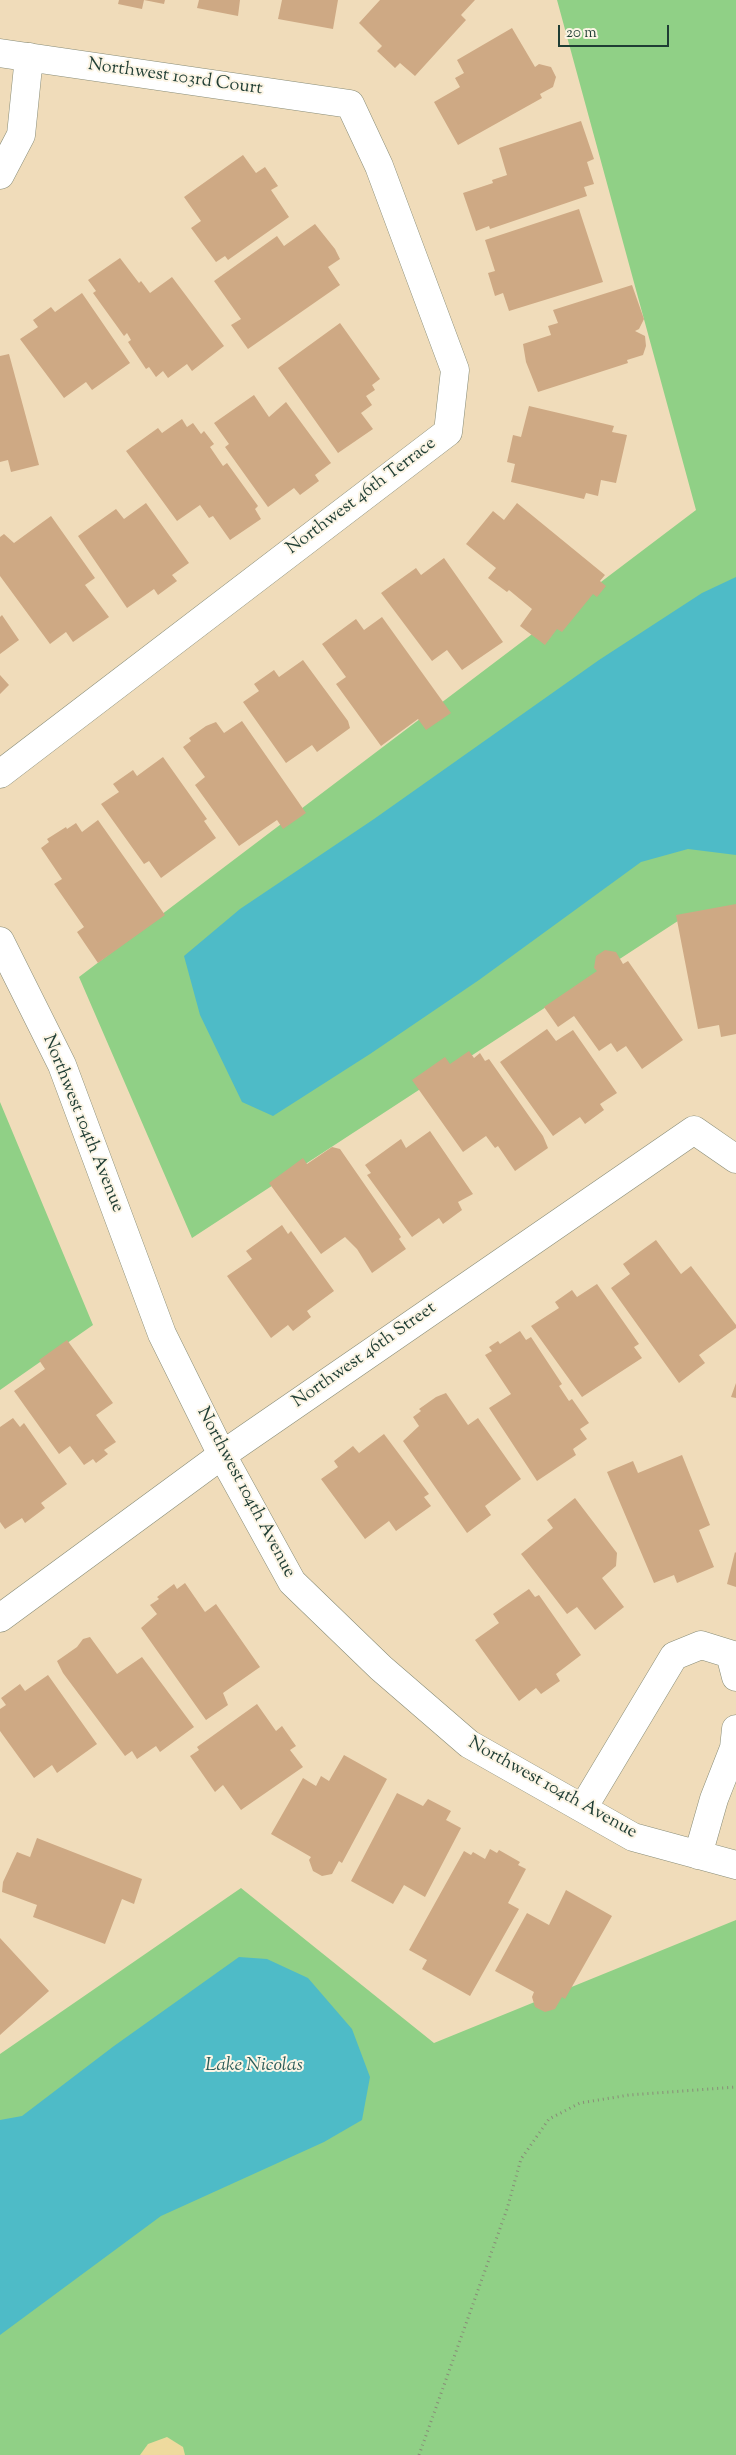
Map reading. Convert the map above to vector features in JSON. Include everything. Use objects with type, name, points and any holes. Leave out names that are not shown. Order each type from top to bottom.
[{"type":"street","name":"Northwest 103rd Court","points":[[0,53],[350,104]]},
{"type":"street","points":[[0,175],[21,135],[29,57]]},
{"type":"street","name":"Northwest 46th Terrace","points":[[0,774],[448,432],[455,370],[379,166],[350,104]]},
{"type":"street","name":"Northwest 104th Avenue","points":[[0,941],[62,1065],[162,1334],[222,1455],[292,1582],[382,1668],[469,1744],[633,1837],[736,1865]]},
{"type":"street","name":"Northwest 46th Street","points":[[0,1618],[222,1455],[694,1130],[736,1159]]},
{"type":"street","points":[[583,1808],[674,1656],[701,1645],[730,1654],[736,1677]]},
{"type":"street","points":[[698,1855],[714,1799],[734,1748],[736,1729]]},
{"type":"path","points":[[420,2455],[507,2210],[521,2159],[549,2119],[580,2103],[610,2098],[736,2087]]},
{"type":"green space","points":[[557,0],[736,0],[736,923],[684,917],[192,1238],[79,977],[696,510]]},
{"type":"green space","points":[[0,1102],[93,1325],[0,1390]]},
{"type":"green space","points":[[241,1888],[434,2043],[736,1920],[736,2455],[0,2455],[0,2054]]},
{"type":"sand","points":[[167,2437],[183,2447],[185,2455],[140,2455],[148,2444]]},
{"type":"water","points":[[736,577],[736,855],[688,849],[641,862],[479,980],[370,1054],[273,1116],[242,1102],[200,1015],[184,956],[240,909],[374,819],[599,660],[702,593]]},
{"type":"water","name":"Lake Nicolas","points":[[239,1957],[267,1959],[308,1978],[352,2029],[370,2077],[362,2120],[324,2142],[161,2216],[0,2335],[0,2120],[22,2116],[114,2046]]},
{"type":"building","points":[[119,0],[144,0],[142,9],[118,4]]},
{"type":"building","points":[[144,0],[165,0],[164,4]]},
{"type":"building","points":[[199,0],[240,0],[238,16],[197,8]]},
{"type":"building","points":[[282,0],[338,0],[333,29],[278,19]]},
{"type":"building","points":[[380,0],[475,0],[461,15],[466,20],[415,76],[400,63],[395,68],[377,51],[382,46],[359,23]]},
{"type":"building","points":[[512,28],[535,67],[539,64],[551,67],[556,77],[553,87],[540,94],[542,98],[458,145],[434,102],[460,87],[455,78],[464,73],[457,60]]},
{"type":"building","points":[[581,121],[594,159],[587,162],[594,184],[584,187],[587,196],[490,229],[489,226],[476,231],[463,193],[493,183],[492,180],[507,175],[499,148]]},
{"type":"building","points":[[243,155],[256,173],[265,167],[278,186],[271,190],[289,217],[228,260],[225,256],[216,262],[191,228],[201,221],[184,197]]},
{"type":"building","points":[[579,209],[603,282],[509,311],[503,293],[495,296],[488,273],[495,271],[485,240]]},
{"type":"building","points":[[315,224],[335,249],[340,259],[328,267],[340,285],[248,349],[231,325],[241,319],[214,281],[277,236],[284,246]]},
{"type":"building","points":[[120,258],[139,283],[141,281],[150,293],[172,277],[224,346],[192,371],[187,364],[168,378],[163,371],[156,377],[149,367],[146,369],[128,342],[131,340],[127,333],[124,336],[93,293],[96,291],[88,280]]},
{"type":"building","points":[[632,285],[644,319],[639,329],[635,331],[645,336],[646,346],[643,355],[627,360],[628,363],[538,392],[526,362],[523,344],[551,335],[548,326],[558,323],[553,310]]},
{"type":"building","points":[[82,293],[130,363],[92,390],[86,382],[64,398],[20,339],[38,327],[33,320],[51,307],[55,312]]},
{"type":"building","points":[[340,323],[380,379],[372,385],[375,390],[366,396],[372,405],[361,413],[373,429],[338,453],[278,368]]},
{"type":"building","points":[[9,354],[39,465],[11,472],[8,460],[0,462],[0,356]]},
{"type":"building","points":[[254,395],[269,417],[286,402],[331,463],[315,475],[319,481],[300,495],[294,488],[268,507],[225,447],[229,444],[214,423]]},
{"type":"building","points":[[529,406],[614,426],[612,432],[627,435],[616,483],[601,480],[598,496],[586,493],[584,499],[511,482],[515,464],[507,462],[513,435],[521,437]]},
{"type":"building","points":[[182,419],[187,427],[193,423],[201,434],[204,431],[214,444],[210,447],[223,466],[227,463],[258,506],[255,509],[261,519],[230,540],[213,516],[209,518],[200,505],[177,521],[126,451],[158,428],[162,433]]},
{"type":"building","points":[[146,503],[189,563],[172,575],[177,581],[158,595],[154,589],[127,608],[78,536],[116,509],[124,519]]},
{"type":"building","points":[[517,503],[605,575],[600,581],[606,586],[597,597],[593,594],[562,632],[557,629],[545,645],[520,626],[532,609],[509,590],[507,592],[488,578],[496,568],[466,544],[493,511],[504,520]]},
{"type":"building","points":[[51,516],[95,578],[85,585],[109,617],[73,642],[66,632],[50,644],[0,576],[0,537],[4,534],[14,543]]},
{"type":"building","points":[[444,558],[503,642],[462,670],[447,650],[432,661],[381,593],[416,568],[421,575]]},
{"type":"building","points":[[2,615],[19,640],[0,654],[0,617]]},
{"type":"building","points":[[382,617],[451,713],[426,730],[418,719],[381,746],[336,684],[346,677],[322,644],[356,619],[364,630]]},
{"type":"building","points":[[303,660],[348,721],[350,728],[317,752],[312,745],[286,763],[243,702],[259,691],[254,684],[274,670],[279,677]]},
{"type":"building","points":[[0,675],[9,685],[0,694]]},
{"type":"building","points":[[242,721],[306,813],[283,829],[277,820],[239,846],[195,785],[205,777],[183,747],[191,741],[189,738],[206,726],[216,722],[224,733]]},
{"type":"building","points":[[163,757],[207,819],[204,821],[216,838],[161,878],[149,861],[144,864],[101,804],[119,792],[113,784],[133,770],[137,776]]},
{"type":"building","points":[[98,820],[165,915],[98,963],[77,932],[84,927],[54,884],[62,879],[41,848],[49,842],[47,839],[66,827],[67,829],[76,823],[82,832]]},
{"type":"building","points":[[736,904],[736,1034],[721,1037],[719,1025],[698,1029],[676,915]]},
{"type":"building","points":[[605,950],[616,952],[623,964],[628,961],[683,1040],[642,1069],[626,1046],[617,1052],[611,1043],[599,1051],[574,1016],[558,1027],[544,1007],[597,971],[594,968],[596,956]]},
{"type":"building","points":[[547,1029],[556,1041],[573,1030],[617,1093],[600,1104],[604,1110],[585,1124],[580,1117],[553,1136],[500,1062]]},
{"type":"building","points":[[469,1051],[474,1058],[480,1053],[485,1061],[489,1059],[543,1136],[548,1148],[515,1171],[498,1146],[495,1148],[486,1136],[463,1152],[412,1080],[445,1057],[450,1064]]},
{"type":"building","points":[[430,1131],[473,1194],[458,1202],[462,1210],[443,1224],[439,1218],[412,1237],[367,1175],[371,1173],[365,1165],[401,1139],[406,1148]]},
{"type":"building","points":[[332,1147],[340,1149],[401,1237],[399,1239],[406,1249],[372,1273],[357,1249],[345,1237],[321,1254],[269,1183],[303,1158],[307,1164]]},
{"type":"building","points":[[282,1225],[288,1234],[291,1231],[334,1291],[307,1311],[311,1317],[293,1331],[288,1325],[271,1338],[227,1276],[252,1259],[246,1251]]},
{"type":"building","points":[[656,1240],[681,1274],[691,1266],[736,1325],[736,1328],[699,1355],[705,1363],[679,1383],[611,1288],[630,1274],[623,1264]]},
{"type":"building","points":[[597,1284],[639,1344],[634,1347],[642,1358],[582,1397],[531,1326],[559,1308],[555,1302],[572,1290],[577,1297]]},
{"type":"building","points":[[520,1331],[526,1340],[531,1337],[562,1384],[559,1386],[569,1401],[572,1399],[589,1423],[580,1429],[587,1439],[573,1449],[576,1455],[537,1481],[489,1408],[511,1394],[485,1355],[492,1351],[489,1347],[498,1341],[500,1344]]},
{"type":"building","points":[[67,1340],[113,1403],[96,1415],[116,1442],[104,1450],[108,1454],[96,1463],[93,1459],[84,1465],[70,1446],[59,1454],[14,1391],[45,1369],[39,1360]]},
{"type":"building","points":[[736,1383],[736,1398],[731,1397]]},
{"type":"building","points":[[446,1393],[468,1425],[478,1418],[521,1479],[485,1506],[491,1515],[467,1533],[403,1441],[419,1426],[413,1417],[421,1411],[419,1409],[436,1397]]},
{"type":"building","points":[[13,1418],[20,1427],[24,1423],[67,1484],[41,1503],[45,1508],[25,1523],[22,1518],[5,1529],[0,1522],[0,1427]]},
{"type":"building","points":[[384,1434],[429,1494],[424,1497],[431,1506],[396,1531],[389,1521],[365,1539],[321,1479],[338,1467],[334,1461],[353,1446],[359,1453]]},
{"type":"building","points":[[682,1455],[710,1525],[699,1530],[714,1567],[677,1583],[674,1575],[654,1583],[607,1472],[633,1461],[638,1473]]},
{"type":"building","points":[[575,1498],[617,1553],[616,1566],[602,1578],[624,1607],[595,1630],[577,1607],[567,1614],[521,1554],[553,1528],[547,1520]]},
{"type":"building","points":[[736,1553],[736,1587],[727,1584]]},
{"type":"building","points":[[185,1583],[205,1612],[216,1604],[260,1667],[223,1693],[228,1705],[206,1720],[141,1628],[157,1614],[150,1605],[159,1599],[157,1597],[174,1584],[177,1589]]},
{"type":"building","points":[[529,1589],[535,1597],[539,1595],[581,1655],[556,1674],[560,1681],[541,1694],[536,1688],[519,1701],[475,1640],[499,1623],[493,1614]]},
{"type":"building","points":[[90,1637],[117,1674],[142,1657],[194,1727],[160,1752],[156,1746],[137,1759],[132,1751],[125,1756],[63,1673],[57,1661],[77,1647],[83,1639]]},
{"type":"building","points":[[48,1675],[97,1744],[57,1773],[52,1765],[34,1778],[0,1731],[0,1709],[6,1705],[1,1698],[20,1684],[25,1691]]},
{"type":"building","points":[[257,1704],[276,1731],[282,1726],[296,1746],[290,1750],[303,1767],[241,1810],[223,1785],[215,1792],[190,1756],[199,1750],[197,1747]]},
{"type":"building","points":[[344,1755],[387,1779],[342,1863],[339,1861],[332,1874],[322,1876],[313,1871],[309,1860],[311,1857],[271,1834],[303,1778],[316,1786],[321,1776],[329,1781]]},
{"type":"building","points":[[397,1793],[423,1806],[428,1799],[451,1811],[446,1820],[461,1828],[425,1897],[404,1885],[393,1904],[351,1881]]},
{"type":"building","points":[[37,1838],[142,1879],[134,1904],[122,1899],[105,1944],[33,1917],[37,1905],[2,1892],[3,1882],[17,1852],[30,1857]]},
{"type":"building","points":[[490,1849],[497,1853],[499,1850],[520,1862],[518,1865],[526,1869],[508,1903],[519,1909],[470,1996],[422,1969],[427,1960],[409,1950],[464,1851],[471,1855],[473,1852],[485,1859]]},
{"type":"building","points":[[566,1890],[612,1916],[565,1999],[562,1997],[555,2009],[545,2012],[535,2007],[532,1997],[534,1992],[495,1971],[527,1913],[549,1925]]},
{"type":"building","points":[[0,1938],[49,1991],[0,2035]]}]
